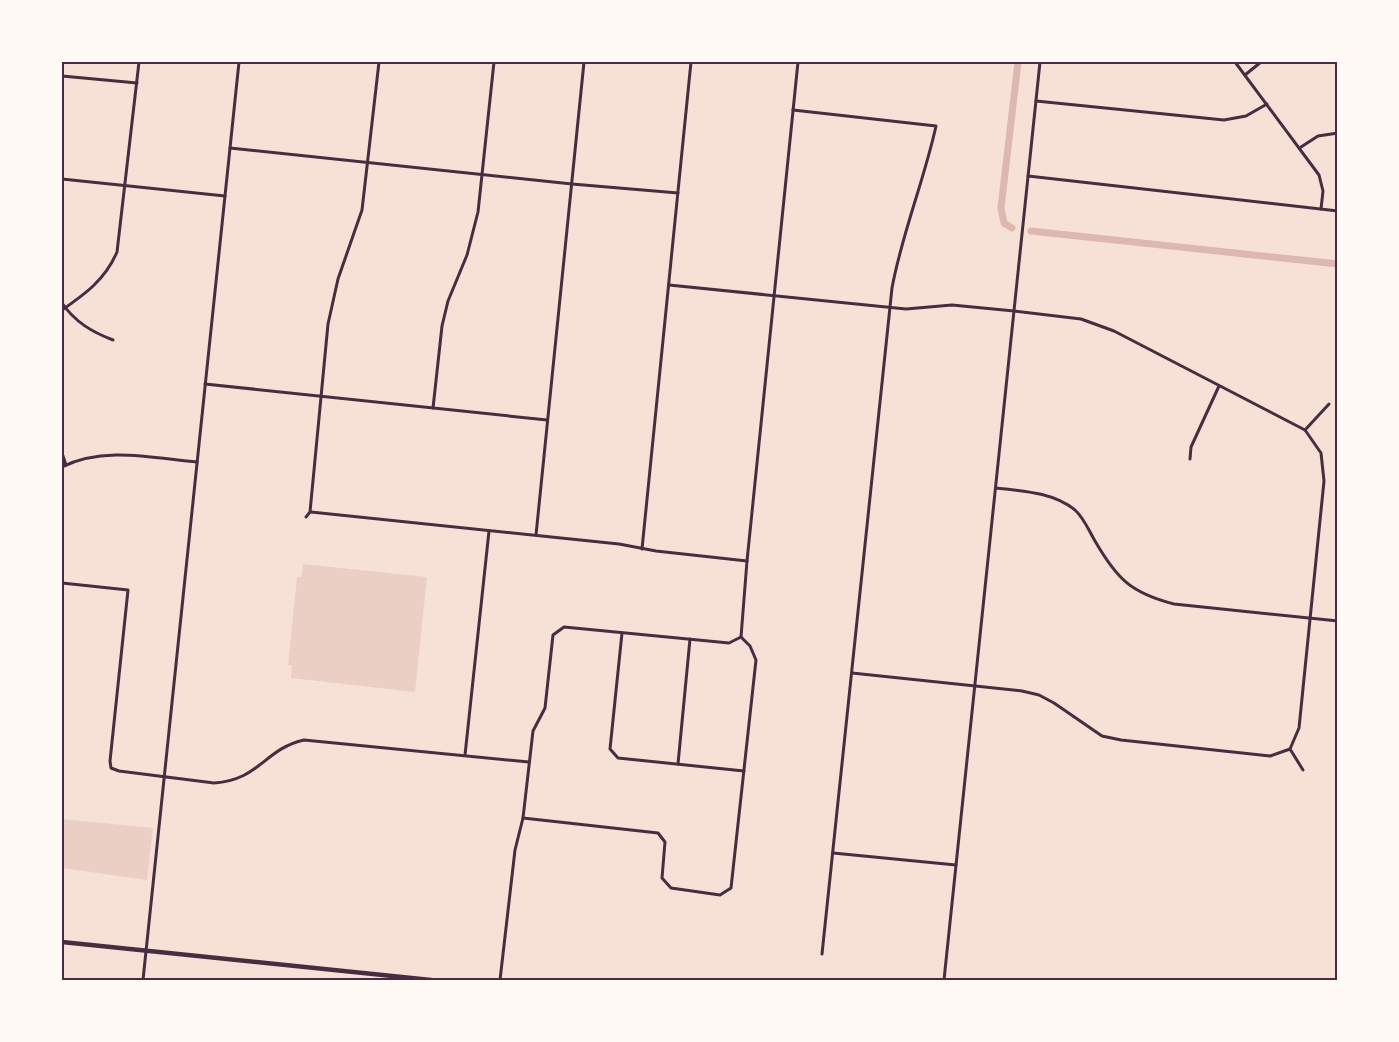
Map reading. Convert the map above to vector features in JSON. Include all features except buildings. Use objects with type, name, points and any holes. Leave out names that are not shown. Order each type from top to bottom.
[{"type":"main road","points":[[62,942],[431,981]]},
{"type":"street","points":[[63,309],[92,288],[112,264],[117,252],[121,234],[139,62]]},
{"type":"street","points":[[143,981],[239,62]]},
{"type":"street","points":[[306,518],[310,512],[328,324],[362,210],[379,62]]},
{"type":"street","points":[[434,408],[442,326],[448,301],[473,234],[494,62]]},
{"type":"street","points":[[536,536],[584,62]]},
{"type":"street","points":[[642,549],[692,62]]},
{"type":"street","points":[[523,818],[658,833],[666,842],[662,878],[671,888],[720,894],[731,888],[756,660],[750,646],[741,636],[747,561],[798,62]]},
{"type":"street","points":[[945,981],[1040,62]]},
{"type":"street","points":[[1234,62],[1319,175],[1323,191],[1321,209]]},
{"type":"street","points":[[1245,75],[1261,62]]},
{"type":"street","points":[[62,76],[137,82]]},
{"type":"street","points":[[1036,101],[1224,120],[1246,116],[1267,104]]},
{"type":"street","points":[[793,110],[936,126],[898,256],[890,308],[822,954]]},
{"type":"street","points":[[1300,148],[1318,136],[1338,133]]},
{"type":"street","points":[[230,148],[678,194]]},
{"type":"street","points":[[1028,176],[1338,211]]},
{"type":"street","points":[[62,179],[225,196]]},
{"type":"street","points":[[669,285],[890,308],[914,309],[952,304],[1081,319],[1103,327],[1305,430],[1321,453],[1324,480],[1299,728],[1290,749],[1270,756],[1121,740],[1102,736],[1039,695],[975,685],[852,674]]},
{"type":"street","points":[[62,303],[63,309],[78,322],[112,340]]},
{"type":"street","points":[[205,384],[547,420]]},
{"type":"street","points":[[1190,459],[1191,447],[1219,386]]},
{"type":"street","points":[[1305,430],[1329,404]]},
{"type":"street","points":[[62,453],[66,465]]},
{"type":"street","points":[[62,467],[92,457],[119,454],[197,462]]},
{"type":"street","points":[[996,488],[1035,493],[1057,500],[1075,511],[1115,572],[1137,591],[1154,599],[1174,604],[1338,621]]},
{"type":"street","points":[[310,512],[619,544],[642,549],[747,561]]},
{"type":"street","points":[[465,755],[489,531]]},
{"type":"street","points":[[62,583],[128,590],[111,768],[119,771],[214,783],[234,780],[250,773],[279,749],[291,742],[304,740],[529,762]]},
{"type":"street","points":[[500,981],[515,850],[523,818],[532,731],[545,708],[553,635],[564,627],[729,643],[741,636]]},
{"type":"street","points":[[622,633],[610,749],[618,758],[744,771]]},
{"type":"street","points":[[678,764],[690,639]]},
{"type":"street","points":[[1290,749],[1303,770]]},
{"type":"street","points":[[833,853],[956,865]]},
{"type":"shaded area","points":[[303,564],[427,577],[415,692],[291,678],[292,665],[288,665],[297,577],[301,577]]},
{"type":"shaded area","points":[[62,819],[153,828],[147,880],[62,868]]},
{"type":"waterway","points":[[1012,228],[1004,223],[1001,208],[1018,62]]},
{"type":"waterway","points":[[1031,231],[1338,264]]}]
